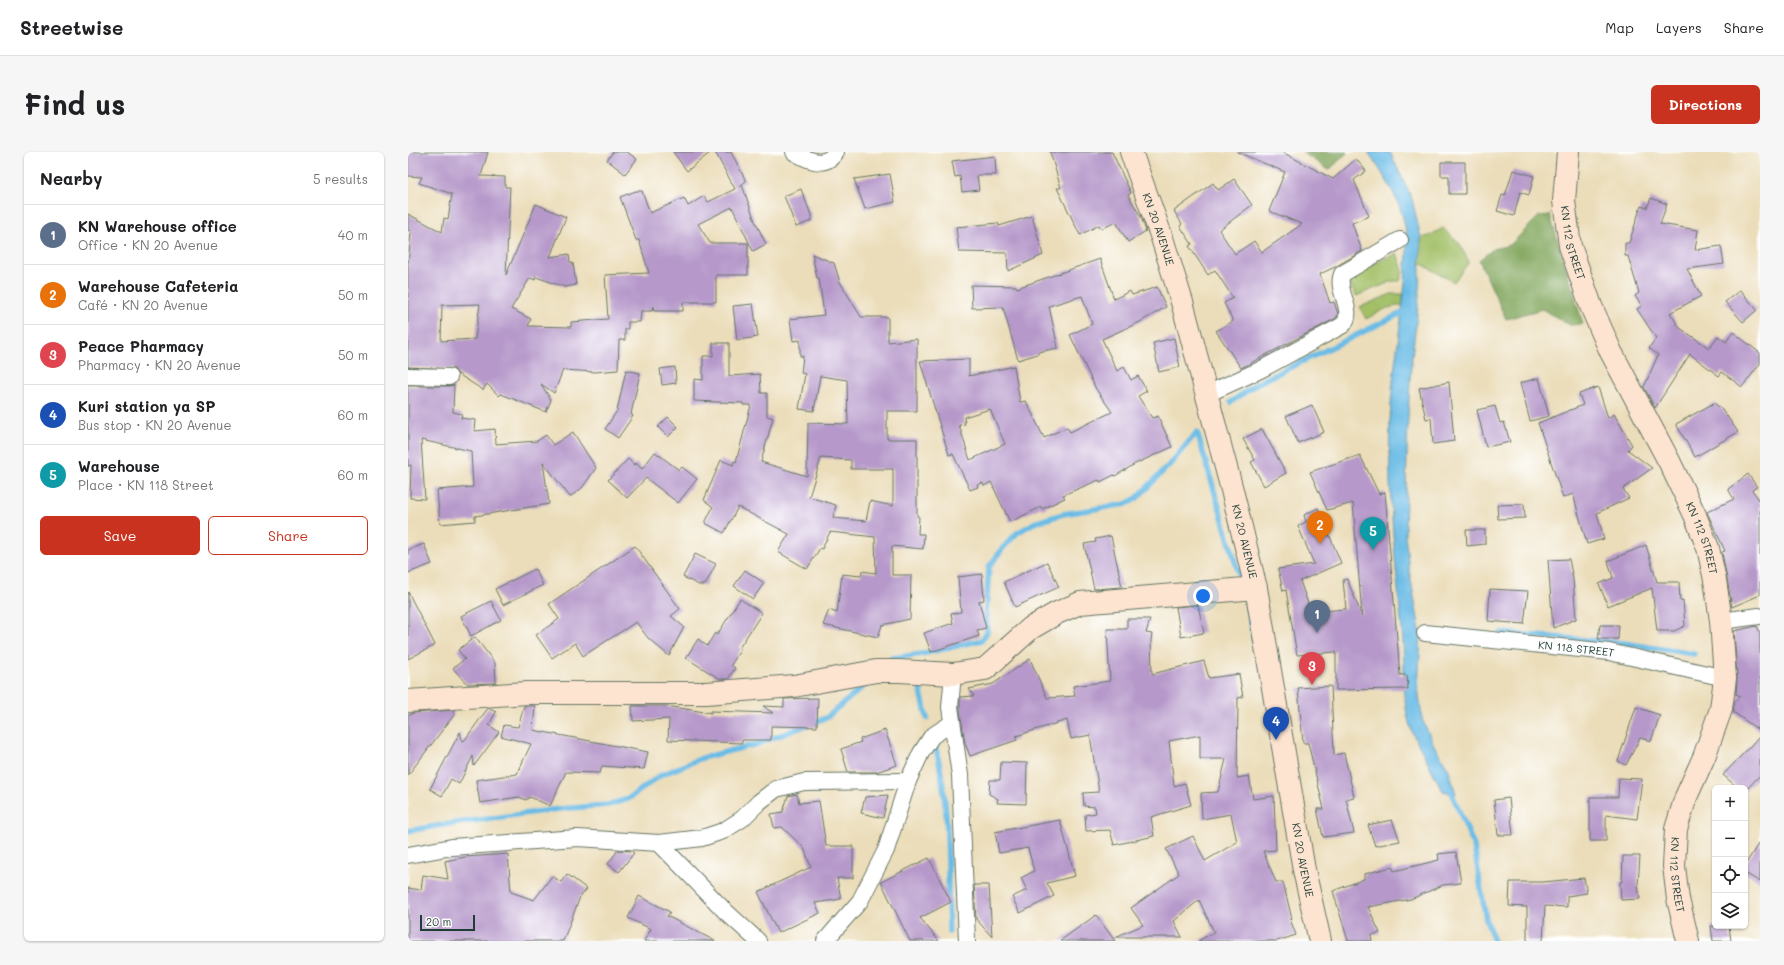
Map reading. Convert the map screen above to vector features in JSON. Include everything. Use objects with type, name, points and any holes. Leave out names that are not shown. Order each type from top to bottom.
[{"type":"street","points":[[794,152],[809,161],[821,162],[833,156],[836,152]]},
{"type":"street","name":"KN 20 AVENUE","points":[[1131,152],[1182,302],[1232,490],[1256,588],[1304,870],[1320,941]]},
{"type":"street","name":"KN 112 STREET","points":[[1568,152],[1564,201],[1570,246],[1591,306],[1611,352],[1669,461],[1695,515],[1708,548],[1721,620],[1725,678],[1721,708],[1704,757],[1686,797],[1676,829],[1675,872],[1678,899],[1688,941]]},
{"type":"street","points":[[1207,394],[1260,370],[1343,325],[1347,320],[1348,312],[1341,283],[1342,274],[1400,240]]},
{"type":"street","points":[[408,376],[449,377]]},
{"type":"street","points":[[408,701],[527,693],[706,694],[794,686],[876,672],[953,674],[985,669],[1031,628],[1057,613],[1080,603],[1256,588]]},
{"type":"street","points":[[1721,620],[1759,616]]},
{"type":"street","name":"KN 118 STREET","points":[[1425,633],[1609,652],[1725,678]]},
{"type":"street","points":[[953,674],[950,707],[960,775],[968,941]]},
{"type":"street","points":[[825,941],[860,901],[886,850],[908,781],[921,753],[932,736],[952,723]]},
{"type":"street","points":[[408,855],[452,847],[577,838],[659,843],[702,838],[723,831],[742,819],[759,802],[776,789],[804,782],[908,781]]},
{"type":"street","points":[[659,843],[724,910],[758,941]]},
{"type":"green space","points":[[1302,152],[1348,152],[1329,170]]},
{"type":"green space","points":[[1550,215],[1583,324],[1570,325],[1542,309],[1506,319],[1479,260],[1493,249],[1510,245],[1539,216]]},
{"type":"green space","points":[[1443,228],[1459,243],[1469,262],[1454,282],[1420,263],[1421,238],[1429,236]]},
{"type":"green space","points":[[1397,253],[1403,271],[1400,281],[1393,281],[1356,296],[1349,281],[1350,275]]},
{"type":"green space","points":[[1391,294],[1403,294],[1403,305],[1387,308],[1366,319],[1360,307]]},
{"type":"water","points":[[1368,152],[1390,152],[1412,199],[1421,238],[1419,297],[1411,366],[1408,416],[1405,534],[1409,569],[1421,636],[1418,687],[1422,719],[1435,747],[1449,770],[1456,794],[1443,791],[1440,786],[1415,739],[1409,723],[1405,703],[1403,641],[1391,503],[1389,448],[1391,402],[1405,282],[1407,240],[1403,216],[1399,206],[1385,178]]},
{"type":"building","points":[[408,152],[488,152],[481,176],[505,177],[505,187],[510,187],[506,275],[536,204],[566,217],[550,257],[569,254],[570,262],[573,263],[576,285],[565,287],[536,277],[535,280],[530,278],[511,309],[531,319],[528,326],[571,327],[571,322],[608,319],[605,275],[649,273],[639,240],[636,240],[620,197],[636,191],[642,191],[650,213],[684,198],[688,206],[704,196],[708,202],[735,189],[715,152],[731,152],[746,181],[739,187],[742,185],[755,221],[766,244],[753,251],[732,207],[698,224],[710,243],[748,243],[748,275],[716,275],[716,302],[683,302],[683,311],[654,311],[653,306],[652,311],[641,311],[640,322],[628,322],[628,329],[625,329],[625,340],[619,340],[618,370],[595,372],[563,370],[554,393],[541,384],[551,400],[546,412],[501,394],[499,396],[487,384],[483,390],[458,374],[454,369],[408,367],[408,265],[411,232],[408,230],[408,214],[442,232],[444,218],[448,219],[452,194],[419,183],[422,177],[408,176]],"holes":[[[480,304],[475,339],[441,341],[442,305]]]},
{"type":"building","points":[[613,152],[627,152],[637,159],[625,174],[607,160]]},
{"type":"building","points":[[673,152],[711,152],[687,171]]},
{"type":"building","points":[[1050,152],[1112,152],[1131,193],[1128,195],[1141,217],[1146,231],[1128,242],[1116,222],[1101,229],[1099,225],[1080,235],[1057,188],[1061,188]]},
{"type":"building","points":[[1237,152],[1282,152],[1333,179],[1356,159],[1366,171],[1354,180],[1369,216],[1352,223],[1362,251],[1320,274],[1330,303],[1334,302],[1338,314],[1336,318],[1241,368],[1216,331],[1233,321],[1224,303],[1233,298],[1215,270],[1208,275],[1189,246],[1192,244],[1180,226],[1182,224],[1174,211],[1213,183],[1218,190],[1234,179],[1252,205],[1219,230],[1235,254],[1254,241],[1262,252],[1302,224],[1269,211],[1285,172]]},
{"type":"building","points":[[995,156],[996,175],[977,175],[979,190],[962,192],[960,176],[955,177],[952,161]]},
{"type":"building","points":[[1441,162],[1465,162],[1465,194],[1449,194],[1449,176],[1441,176]]},
{"type":"building","points":[[1513,170],[1534,176],[1529,195],[1520,192],[1514,216],[1497,211],[1502,195],[1505,196]]},
{"type":"building","points":[[890,174],[895,202],[865,209],[854,179]]},
{"type":"building","points":[[801,189],[811,215],[811,221],[796,227],[784,196]]},
{"type":"building","points":[[1651,198],[1667,204],[1660,224],[1698,230],[1695,250],[1721,246],[1724,264],[1687,269],[1701,296],[1670,313],[1680,328],[1709,348],[1718,336],[1726,342],[1733,332],[1760,353],[1760,364],[1742,387],[1722,372],[1719,376],[1690,354],[1655,408],[1644,387],[1658,355],[1649,348],[1656,338],[1637,309],[1642,306],[1635,296],[1639,293],[1628,256],[1625,256],[1625,243],[1629,243],[1641,206],[1647,208]]},
{"type":"building","points":[[1032,216],[1043,255],[1008,271],[1007,253],[959,252],[956,227],[998,223],[999,226]]},
{"type":"building","points":[[812,254],[834,263],[840,282],[861,317],[888,317],[888,342],[917,339],[917,411],[887,411],[887,439],[917,439],[917,516],[919,517],[918,534],[924,534],[923,549],[892,546],[892,575],[911,575],[910,619],[882,625],[878,637],[823,625],[829,610],[837,613],[842,574],[861,576],[862,571],[876,573],[875,537],[830,532],[822,549],[820,548],[807,569],[778,552],[789,534],[738,507],[724,533],[705,523],[713,507],[704,500],[721,460],[733,465],[734,461],[736,462],[751,405],[743,405],[743,403],[694,401],[694,379],[703,380],[703,356],[713,356],[713,343],[729,343],[729,376],[760,374],[761,393],[767,393],[767,416],[773,418],[761,462],[807,476],[808,423],[848,424],[847,380],[820,376],[814,411],[799,409],[805,374],[801,373],[803,356],[800,356],[800,340],[793,341],[790,319],[824,315],[819,278],[817,278]],"holes":[[[821,458],[851,460],[851,469],[893,469],[893,506],[870,501],[866,521],[833,518],[836,505],[809,497]]]},
{"type":"building","points":[[1100,259],[1114,299],[1130,291],[1132,295],[1157,287],[1166,307],[1140,322],[1102,339],[1117,371],[1124,367],[1131,380],[1138,376],[1147,391],[1138,396],[1152,418],[1158,416],[1172,447],[1135,464],[1115,476],[1114,475],[1100,482],[1099,480],[1063,495],[1065,498],[1042,509],[1041,507],[1010,522],[991,482],[984,486],[983,483],[977,485],[978,487],[970,490],[953,454],[949,455],[920,361],[969,359],[969,376],[1014,366],[1020,402],[1026,401],[1044,438],[1067,427],[1070,432],[1112,412],[1096,389],[1070,335],[1092,324],[1082,296],[1049,306],[1058,348],[1038,352],[1038,354],[1018,360],[1003,307],[972,308],[971,285],[1016,286],[1017,288]],"holes":[[[990,409],[1005,444],[970,460],[959,425],[965,424],[964,417]]]},
{"type":"building","points":[[1740,290],[1757,310],[1743,322],[1725,302]]},
{"type":"building","points":[[753,304],[758,337],[737,340],[733,306]]},
{"type":"building","points":[[1174,338],[1180,367],[1159,372],[1153,343]]},
{"type":"building","points":[[675,367],[676,383],[662,385],[660,369]]},
{"type":"building","points":[[626,370],[640,373],[631,414],[633,416],[618,438],[605,429],[617,411]]},
{"type":"building","points":[[1539,378],[1549,416],[1530,421],[1520,383]]},
{"type":"building","points":[[1449,382],[1454,441],[1433,444],[1431,418],[1426,419],[1419,388]]},
{"type":"building","points":[[454,385],[453,412],[462,414],[461,418],[475,420],[474,431],[495,429],[496,444],[537,441],[546,435],[553,445],[573,432],[596,468],[582,488],[570,497],[543,462],[549,504],[475,516],[475,521],[440,524],[437,490],[473,487],[471,451],[421,440],[425,499],[410,498],[411,465],[408,466],[408,386]]},
{"type":"building","points":[[1598,387],[1608,418],[1614,414],[1632,445],[1628,450],[1652,468],[1623,489],[1629,498],[1597,513],[1604,539],[1587,544],[1573,494],[1563,498],[1538,423],[1583,405],[1579,394]]},
{"type":"building","points":[[1714,403],[1722,409],[1738,432],[1695,457],[1676,424]]},
{"type":"building","points":[[1312,405],[1324,432],[1298,443],[1286,416]]},
{"type":"building","points":[[1495,406],[1500,423],[1504,422],[1510,442],[1486,447],[1477,410]]},
{"type":"building","points":[[668,417],[678,427],[668,437],[658,427]]},
{"type":"building","points":[[1262,429],[1286,473],[1264,486],[1251,462],[1255,460],[1243,439]]},
{"type":"building","points":[[655,452],[679,470],[682,467],[697,479],[678,503],[646,478],[627,498],[608,480],[628,459],[634,465],[636,463],[642,469]]},
{"type":"building","points":[[1360,455],[1379,494],[1385,492],[1400,675],[1407,675],[1408,689],[1336,690],[1336,652],[1297,655],[1286,590],[1283,591],[1278,569],[1314,564],[1298,526],[1306,522],[1304,515],[1318,508],[1341,563],[1300,581],[1311,612],[1346,609],[1343,580],[1347,579],[1362,616],[1353,503],[1327,510],[1310,472]]},
{"type":"building","points":[[1748,474],[1757,487],[1752,490],[1760,501],[1760,595],[1732,607],[1722,552],[1725,551],[1707,512],[1734,499],[1728,489]]},
{"type":"building","points":[[1524,504],[1525,518],[1498,519],[1497,505]]},
{"type":"building","points":[[1466,530],[1485,530],[1485,544],[1467,546]]},
{"type":"building","points":[[1111,536],[1122,587],[1094,589],[1084,544],[1096,542],[1095,539]]},
{"type":"building","points":[[424,544],[432,564],[408,573],[408,550]]},
{"type":"building","points":[[1646,545],[1657,582],[1679,582],[1680,601],[1683,600],[1685,626],[1674,631],[1657,631],[1652,588],[1608,606],[1599,584],[1613,578],[1608,561]]},
{"type":"building","points":[[635,546],[680,609],[671,616],[684,627],[669,656],[648,638],[636,622],[583,656],[575,643],[552,658],[536,635],[559,619],[549,604]]},
{"type":"building","points":[[695,554],[716,564],[705,585],[699,585],[683,577]]},
{"type":"building","points":[[1569,559],[1573,579],[1576,619],[1553,628],[1548,560]]},
{"type":"building","points":[[1047,562],[1059,587],[1015,607],[1004,582]]},
{"type":"building","points":[[535,569],[543,585],[503,605],[495,589]]},
{"type":"building","points":[[745,570],[764,583],[753,599],[734,586]]},
{"type":"building","points":[[982,574],[984,600],[979,601],[986,628],[977,630],[979,636],[931,652],[924,633],[953,623],[951,614],[961,612],[958,577]]},
{"type":"building","points":[[1490,589],[1528,591],[1524,624],[1488,621]]},
{"type":"building","points":[[408,592],[435,645],[408,659]]},
{"type":"building","points":[[740,599],[762,613],[739,648],[741,649],[731,665],[735,668],[728,679],[720,679],[686,658],[698,639],[707,646],[715,633],[717,635]]},
{"type":"building","points":[[491,601],[501,620],[471,636],[461,616]]},
{"type":"building","points":[[1198,605],[1204,633],[1181,637],[1176,607]]},
{"type":"building","points":[[1127,619],[1150,619],[1146,633],[1152,634],[1152,674],[1204,661],[1209,678],[1239,674],[1243,697],[1238,698],[1237,778],[1249,776],[1253,799],[1274,796],[1276,850],[1263,851],[1276,882],[1283,882],[1292,919],[1290,919],[1296,935],[1277,941],[1198,941],[1214,932],[1199,900],[1174,921],[1182,937],[1115,937],[1143,925],[1131,908],[1179,874],[1166,849],[1193,836],[1205,861],[1237,842],[1231,814],[1202,819],[1201,793],[1218,792],[1226,759],[1200,759],[1200,735],[1169,741],[1174,786],[1185,783],[1191,805],[1151,817],[1154,836],[1114,845],[1110,830],[1086,831],[1085,815],[1096,813],[1095,807],[1084,806],[1083,793],[1099,792],[1090,735],[1071,739],[1067,720],[1016,736],[1017,740],[970,756],[965,743],[960,712],[960,697],[974,696],[969,689],[993,684],[1030,659],[1047,698],[1075,696],[1073,686],[1110,681],[1107,629],[1127,629]]},
{"type":"building","points":[[1600,625],[1619,625],[1618,639],[1598,639]]},
{"type":"building","points":[[1757,626],[1760,633],[1760,731],[1733,712],[1734,703],[1740,696],[1736,694],[1737,677],[1734,631]]},
{"type":"building","points":[[475,637],[495,663],[496,683],[468,684],[453,668],[465,659],[458,650]]},
{"type":"building","points":[[1331,686],[1334,755],[1344,753],[1354,797],[1346,799],[1354,833],[1323,837],[1317,809],[1324,809],[1308,743],[1303,743],[1298,688]]},
{"type":"building","points":[[818,698],[817,727],[771,726],[771,740],[742,740],[742,743],[668,740],[669,719],[633,721],[632,706],[666,706],[711,713],[711,711],[773,713],[763,706],[784,707],[784,699]]},
{"type":"building","points":[[524,706],[535,706],[533,730],[648,752],[644,769],[602,766],[600,773],[566,772],[550,806],[530,797],[526,800],[519,797],[480,803],[476,780],[517,774],[531,744],[501,736],[504,725],[518,727]]},
{"type":"building","points":[[1636,707],[1660,715],[1651,741],[1640,738],[1626,765],[1618,761]]},
{"type":"building","points":[[488,708],[496,712],[489,725],[499,732],[474,766],[473,756],[459,784],[451,779],[442,796],[430,789],[460,732],[462,740],[464,741]]},
{"type":"building","points":[[453,710],[454,715],[408,775],[408,715],[414,713]]},
{"type":"building","points":[[885,730],[897,765],[876,772],[848,772],[841,749],[861,742],[860,739]]},
{"type":"building","points":[[1760,736],[1760,775],[1748,788],[1748,785],[1735,785],[1723,775]]},
{"type":"building","points":[[1001,762],[1027,763],[1026,804],[997,803],[998,799],[989,794],[990,780],[1000,780]]},
{"type":"building","points":[[1619,778],[1642,779],[1637,819],[1606,815],[1606,841],[1590,841],[1590,797],[1618,797]]},
{"type":"building","points":[[797,794],[799,803],[819,801],[826,846],[853,846],[853,878],[837,878],[841,899],[815,903],[820,913],[778,933],[758,892],[811,867],[804,848],[782,827],[774,828],[771,814],[783,812],[788,796]]},
{"type":"building","points":[[888,795],[883,818],[861,813],[865,797]]},
{"type":"building","points":[[1509,798],[1513,835],[1498,835],[1494,800]]},
{"type":"building","points":[[1060,820],[1075,876],[1047,883],[1054,896],[1020,913],[1012,897],[1027,890],[1021,878],[1034,871],[1028,848],[999,853],[995,832]]},
{"type":"building","points":[[1392,820],[1400,841],[1375,846],[1368,825]]},
{"type":"building","points":[[1760,841],[1760,882],[1748,875],[1748,860]]},
{"type":"building","points":[[618,850],[631,851],[634,853],[619,872],[608,864]]},
{"type":"building","points":[[1456,852],[1461,883],[1443,885],[1411,899],[1368,907],[1380,933],[1371,935],[1372,941],[1348,941],[1333,891],[1364,879],[1364,874],[1392,867],[1394,871],[1439,860],[1438,854]]},
{"type":"building","points":[[508,854],[511,892],[534,900],[552,876],[561,882],[567,874],[587,889],[580,897],[563,941],[408,941],[408,888],[421,890],[423,875],[448,879],[445,861],[465,857]]},
{"type":"building","points":[[1623,856],[1640,856],[1638,885],[1640,899],[1621,900],[1620,882],[1622,882]]},
{"type":"building","points":[[929,858],[951,902],[920,918],[939,941],[910,941],[881,882]]},
{"type":"building","points":[[1584,878],[1587,893],[1567,896],[1567,907],[1545,906],[1543,941],[1527,941],[1527,907],[1509,906],[1510,882],[1543,882]]},
{"type":"building","points":[[974,885],[989,885],[992,937],[976,919]]},
{"type":"building","points":[[639,896],[670,912],[667,916],[715,941],[644,941],[651,929],[628,918]]},
{"type":"building","points":[[1096,915],[1115,941],[1060,941]]},
{"type":"building","points":[[1711,926],[1712,929],[1729,929],[1731,941],[1713,941]]},
{"type":"waterway","points":[[1231,402],[1258,383],[1408,310]]},
{"type":"waterway","points":[[1197,432],[1242,585]]},
{"type":"waterway","points":[[886,665],[892,658],[922,654],[982,640],[987,632],[986,613],[989,567],[1003,548],[1017,533],[1034,523],[1063,514],[1126,504],[1137,498],[1171,463],[1197,432]]},
{"type":"waterway","points":[[1247,603],[1254,638]]},
{"type":"waterway","points":[[1501,633],[1623,643],[1694,654]]},
{"type":"waterway","points":[[920,677],[920,688],[927,718]]},
{"type":"waterway","points":[[408,831],[559,809],[608,805],[628,799],[661,775],[702,758],[757,744],[826,718],[871,680]]},
{"type":"waterway","points":[[934,742],[946,811],[949,932]]},
{"type":"waterway","points":[[1449,787],[1474,846],[1486,920],[1494,941]]},
{"type":"place","name":"Warehouse Cafeteria","points":[[1320,544]]},
{"type":"place","name":"Warehouse","points":[[1373,550]]},
{"type":"place","name":"KN Warehouse office","points":[[1317,633]]},
{"type":"place","name":"Peace Pharmacy","points":[[1312,685]]},
{"type":"place","name":"Kuri station ya SP","points":[[1276,740]]}]
